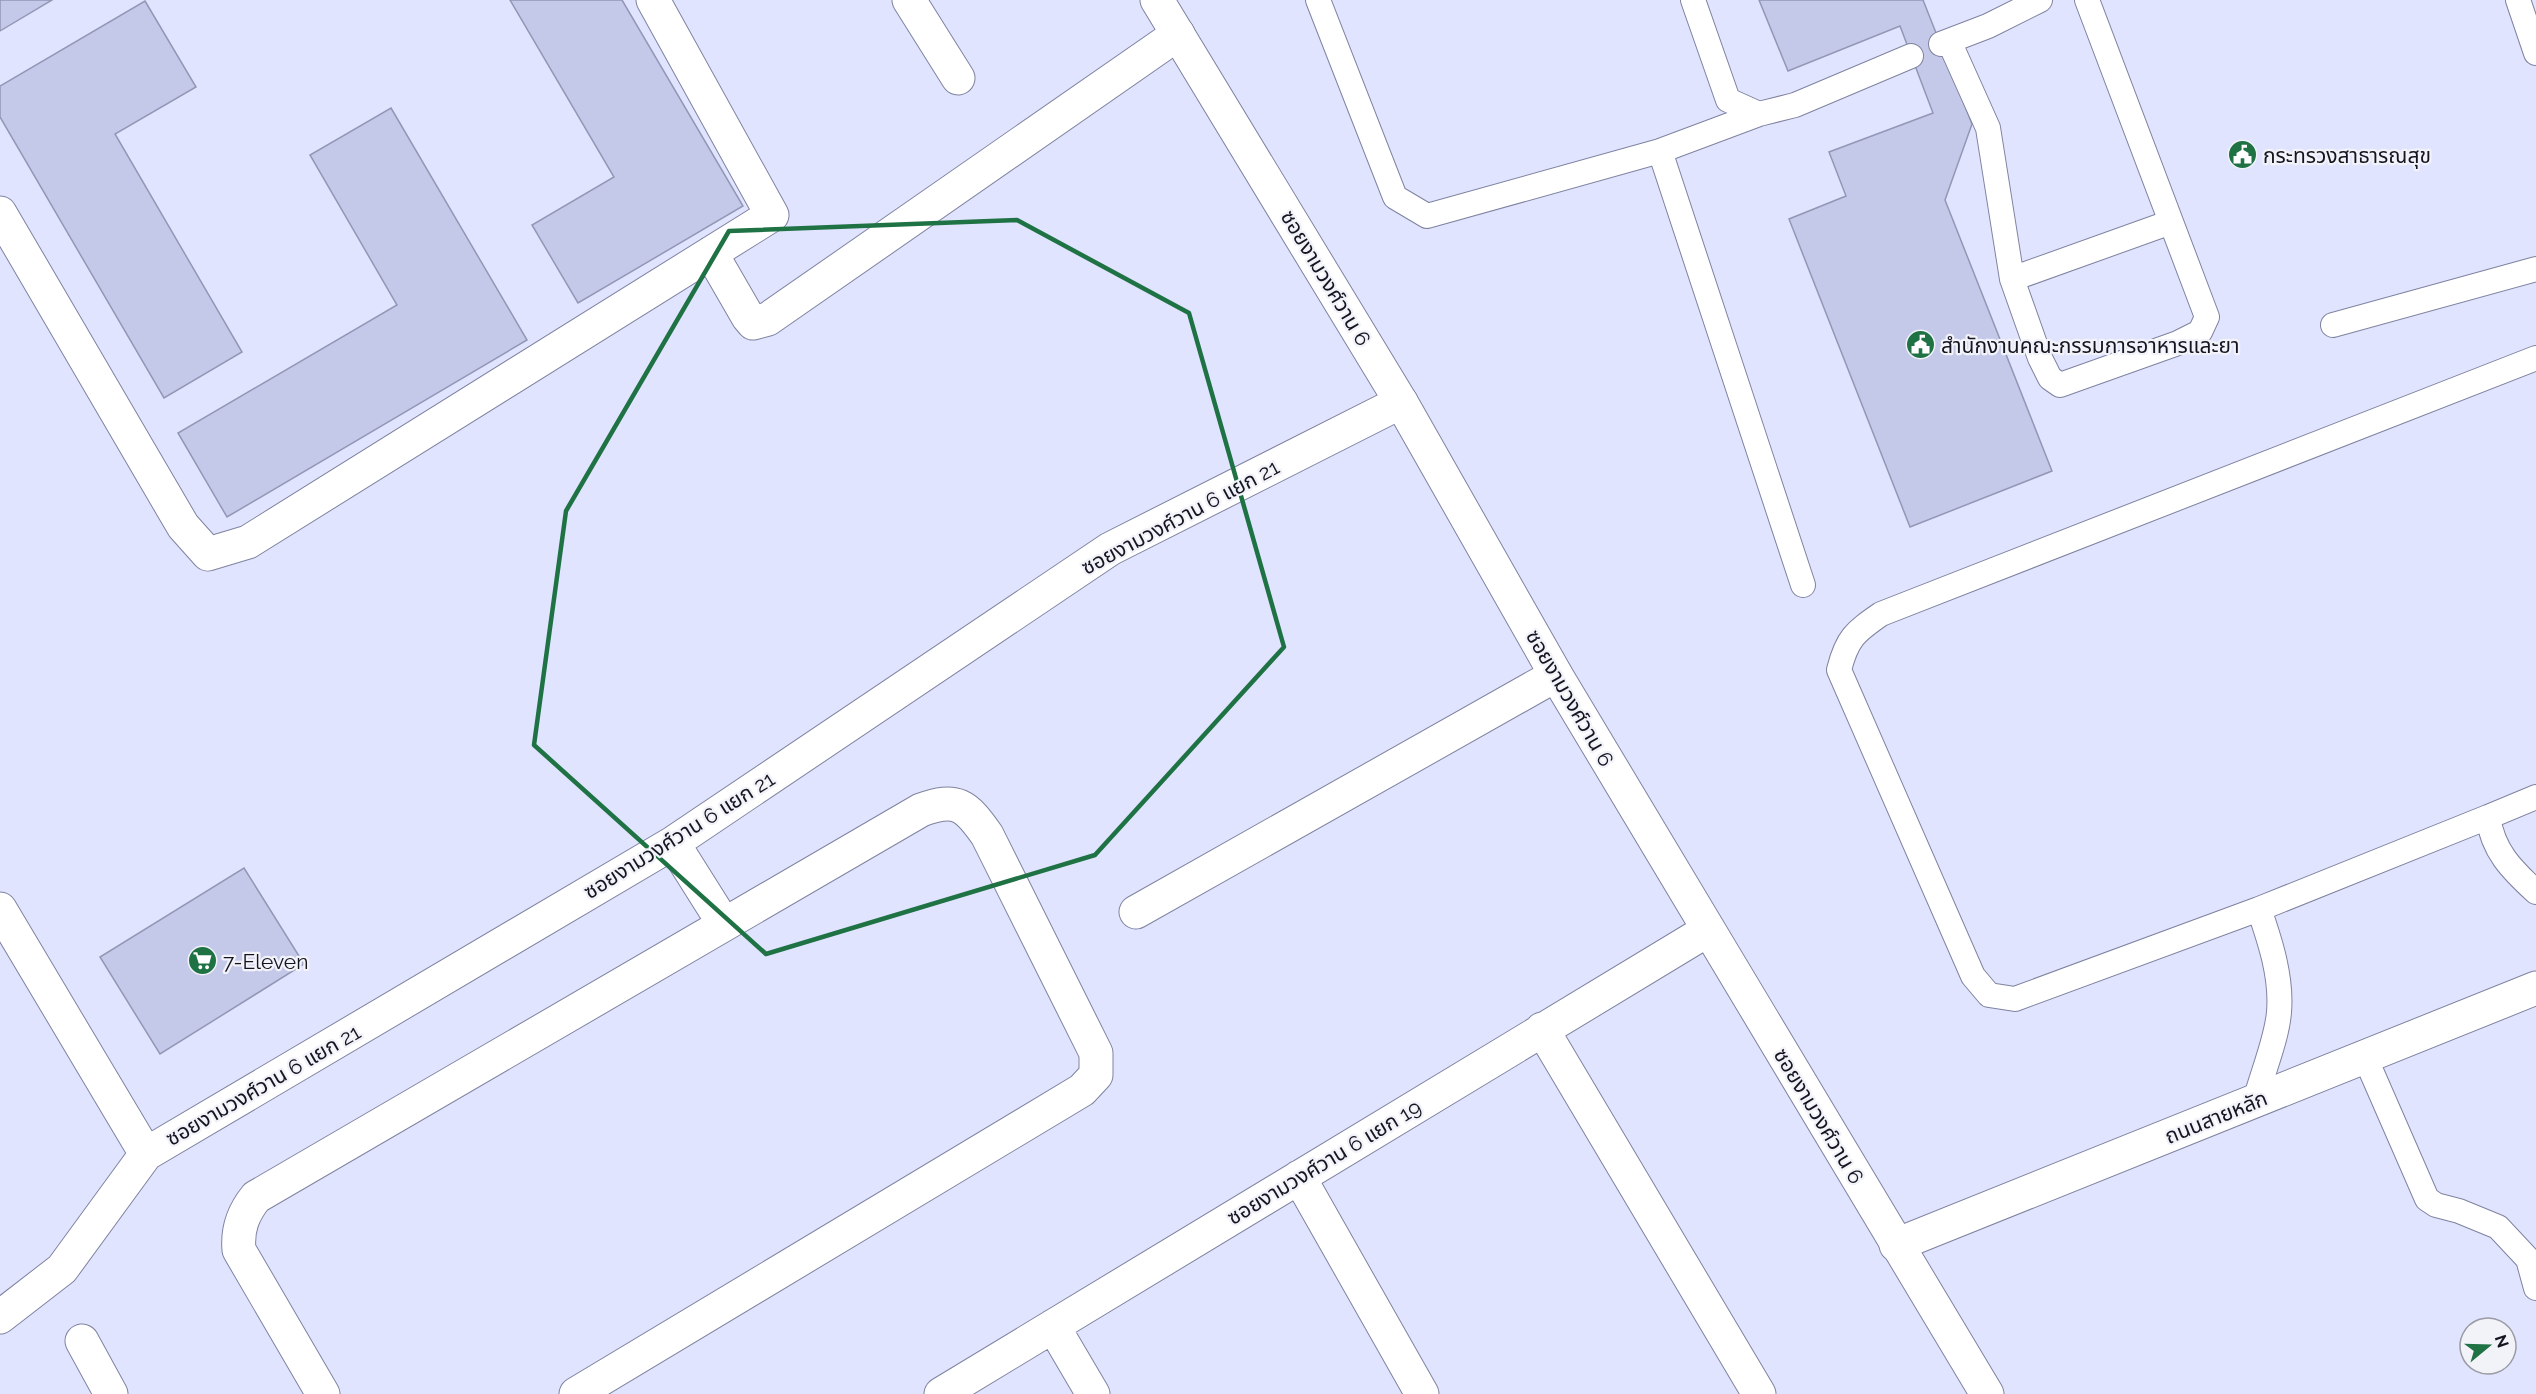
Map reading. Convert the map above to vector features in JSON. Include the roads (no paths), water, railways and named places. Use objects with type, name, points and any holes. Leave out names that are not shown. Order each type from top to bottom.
[{"type":"street","points":[[0,213],[183,526],[208,554],[248,542],[772,215],[653,0]]},
{"type":"street","points":[[909,0],[958,78]]},
{"type":"street","name":"ซอยงามวงศ์วาน 6","points":[[1157,0],[1401,402],[1556,675],[1987,1394]]},
{"type":"street","points":[[711,253],[753,323],[768,320],[1178,34]]},
{"type":"street","name":"ซอยงามวงศ์วาน 6 แยก 21","points":[[0,1317],[62,1269],[146,1155],[673,843],[1110,549],[1401,402]]},
{"type":"street","points":[[1136,912],[1556,675]]},
{"type":"street","points":[[323,1394],[239,1250],[237,1235],[240,1224],[256,1197],[921,810],[942,803],[956,804],[971,812],[987,835],[1086,1029],[1096,1053],[1096,1075],[1082,1090],[576,1394]]},
{"type":"street","points":[[673,843],[724,924]]},
{"type":"street","points":[[0,909],[146,1155]]},
{"type":"street","name":"ซอยงามวงศ์วาน 6 แยก 19","points":[[941,1394],[1708,930]]},
{"type":"street","name":"ถนนสายหลัก","points":[[1896,1245],[2536,988]]},
{"type":"street","points":[[1542,1029],[1759,1394]]},
{"type":"street","points":[[1299,1178],[1422,1394]]},
{"type":"street","points":[[1053,1326],[1093,1394]]},
{"type":"street","points":[[82,1341],[111,1394]]},
{"type":"lane","points":[[1318,0],[1395,197],[1427,216],[1660,151],[1759,114],[1795,105],[1911,56]]},
{"type":"lane","points":[[1693,0],[1728,100],[1759,114]]},
{"type":"lane","points":[[2040,0],[1945,43],[1988,128],[2012,279],[2050,378],[2060,385],[2178,343],[2199,332],[2207,317],[2087,0]]},
{"type":"lane","points":[[2518,0],[2536,53]]},
{"type":"lane","points":[[1660,151],[1803,585]]},
{"type":"lane","points":[[2012,279],[2171,222]]},
{"type":"lane","points":[[2333,325],[2536,269]]},
{"type":"lane","points":[[2536,358],[1881,614],[1856,632],[1845,648],[1839,669],[1973,976],[1989,995],[2015,999],[2259,909],[2536,797]]},
{"type":"lane","points":[[2488,817],[2491,838],[2501,858],[2536,892]]},
{"type":"lane","points":[[2255,1101],[2279,1013],[2277,977],[2270,941],[2259,909]]},
{"type":"lane","points":[[2365,1057],[2427,1199],[2436,1205],[2459,1211],[2498,1227],[2528,1259],[2536,1288]]},
{"type":"place","name":"กระทรวงสาธารณสุข","points":[[2242,155]]},
{"type":"place","name":"สำนักงานคณะกรรมการอาหารและยา","points":[[1920,345]]},
{"type":"place","name":"7-Eleven","points":[[202,961]]}]
